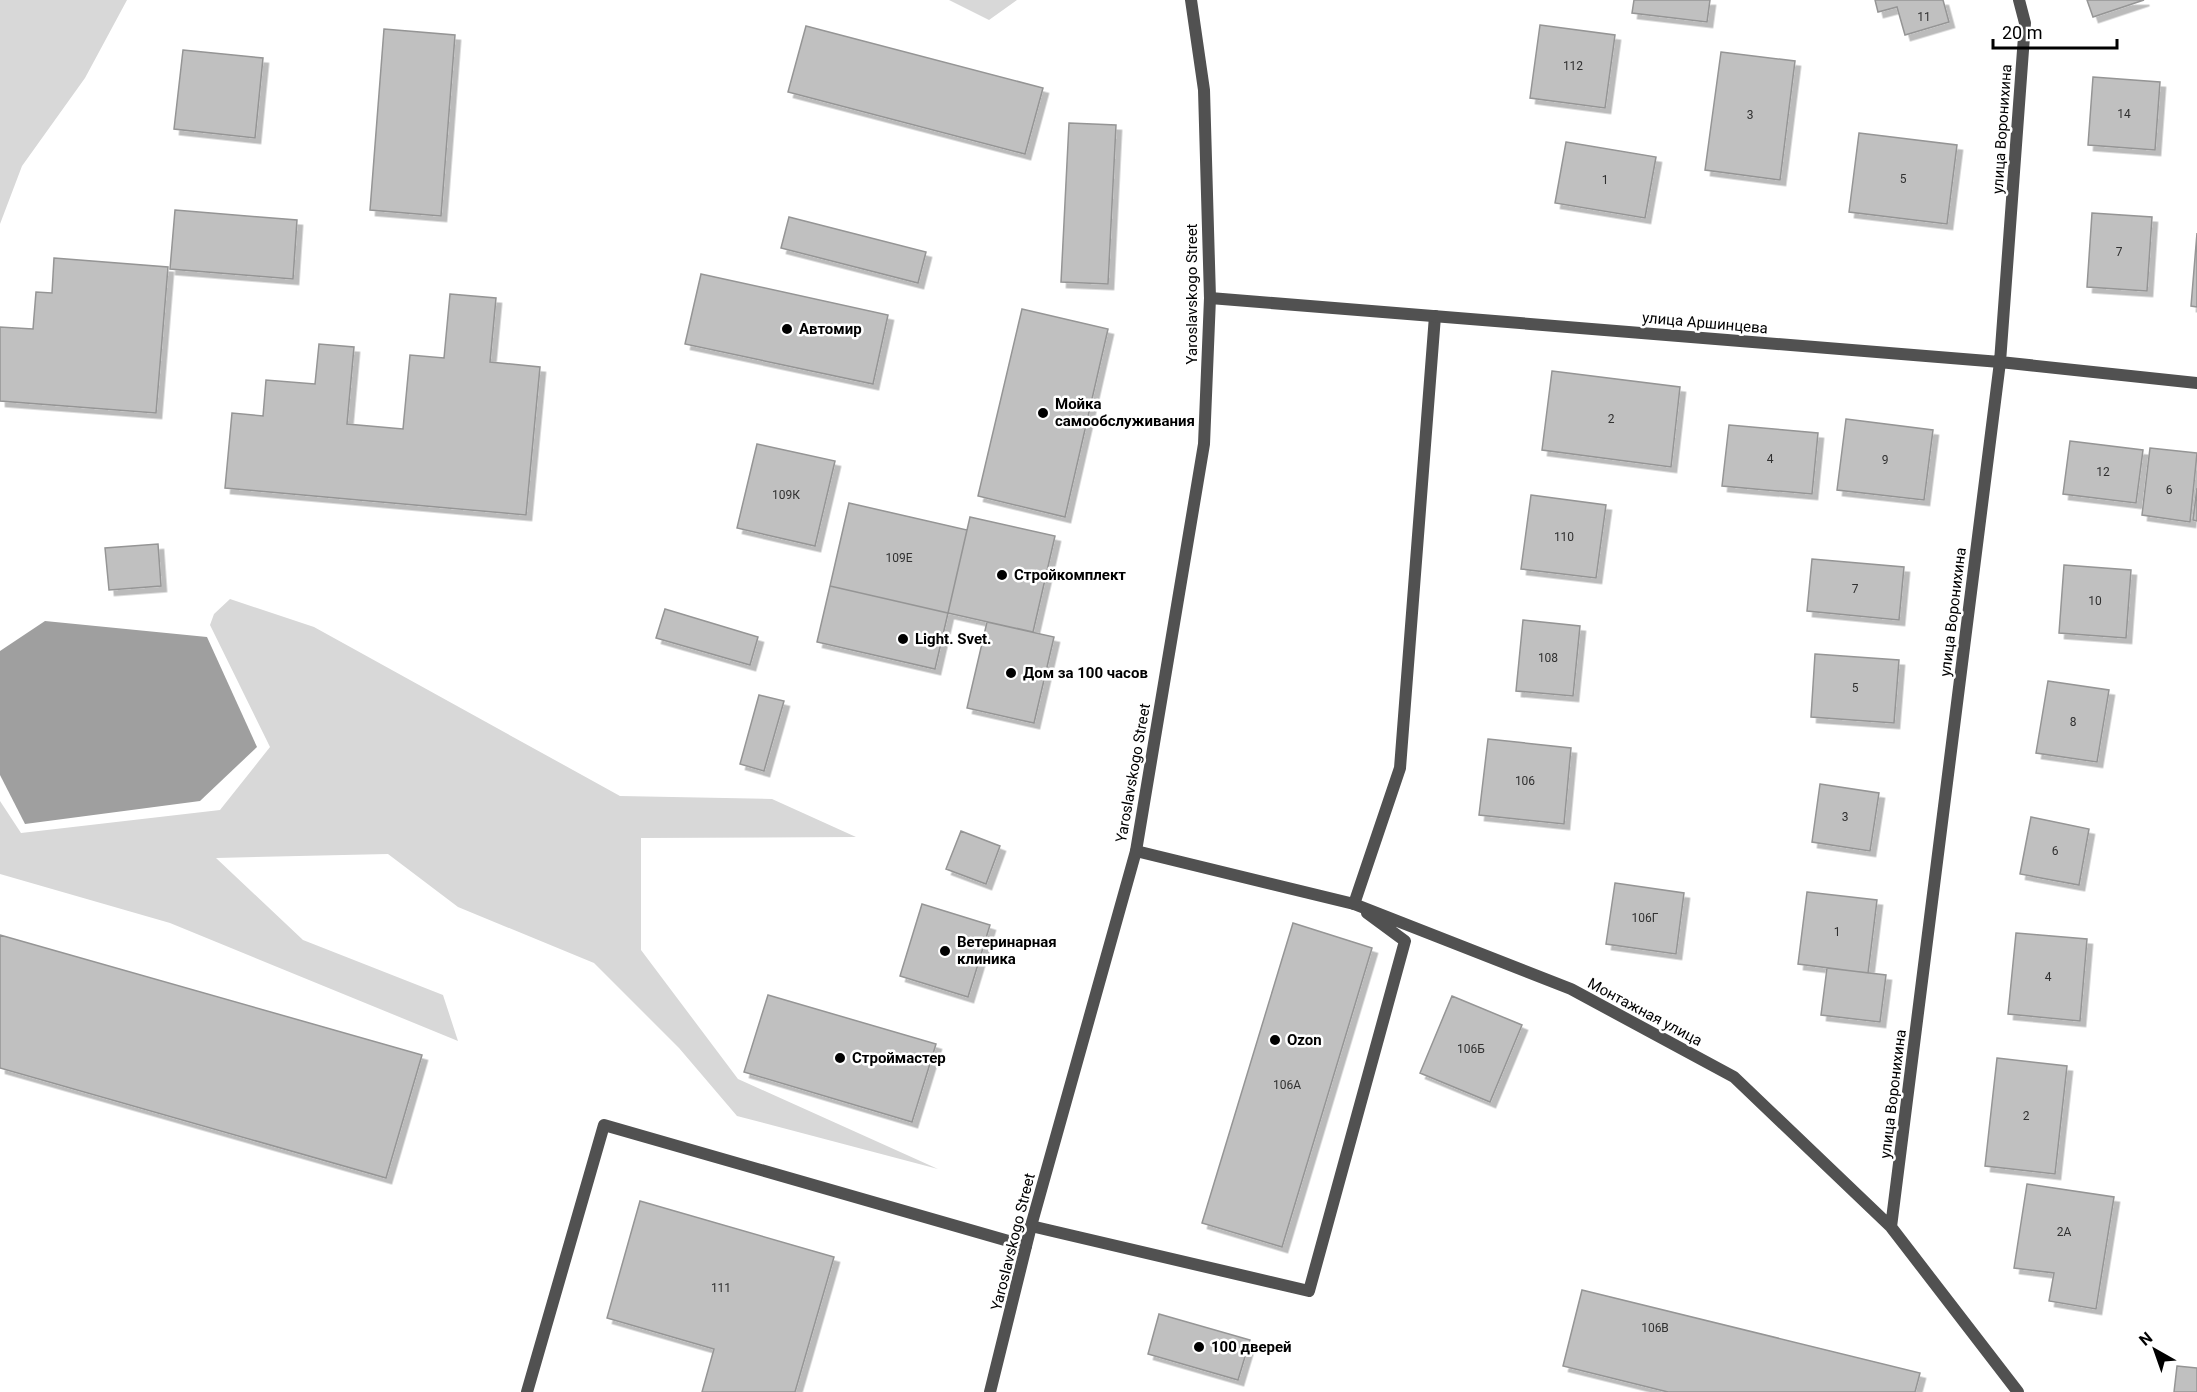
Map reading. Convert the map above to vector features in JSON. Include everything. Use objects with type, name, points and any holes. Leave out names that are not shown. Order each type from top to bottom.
[{"type":"street","name":"Yaroslavskogo Street","points":[[990,1392],[1031,1226],[1136,851],[1204,444],[1210,298],[1204,90],[1191,0]]},
{"type":"street","name":"улица Воронихина","points":[[1891,1227],[2000,362],[2025,23],[2019,0]]},
{"type":"street","name":"улица Аршинцева","points":[[1210,298],[2000,362],[2197,383]]},
{"type":"street","points":[[1031,1226],[1309,1291],[1405,941],[1354,904],[1400,768],[1435,316]]},
{"type":"street","name":"Монтажная улица","points":[[1136,851],[1354,904],[1571,989],[1734,1077],[1891,1227],[2018,1392]]},
{"type":"street","points":[[527,1392],[604,1125],[1026,1246]]},
{"type":"shaded area","points":[[0,0],[127,0],[85,78],[22,166],[0,224]]},
{"type":"shaded area","points":[[949,0],[1017,0],[989,20]]},
{"type":"shaded area","points":[[230,599],[314,627],[620,796],[772,799],[856,837],[641,838],[641,950],[738,1079],[938,1169],[737,1116],[679,1048],[594,963],[458,907],[388,854],[216,858],[303,940],[443,995],[458,1041],[170,923],[0,874],[0,801],[21,833],[220,810],[270,747],[210,625],[214,614]]},
{"type":"shaded area","points":[[45,621],[207,637],[257,747],[200,801],[25,824],[0,775],[0,651]]},
{"type":"building","points":[[1634,0],[1710,0],[1707,22],[1632,13]]},
{"type":"building","points":[[1875,0],[1943,0],[1949,22],[1905,35],[1897,7],[1878,12]]},
{"type":"building","points":[[2087,0],[2144,0],[2093,17]]},
{"type":"building","points":[[1540,25],[1615,35],[1605,108],[1530,98]]},
{"type":"building","points":[[806,26],[1043,88],[1025,154],[788,92]]},
{"type":"building","points":[[384,29],[455,35],[441,216],[370,210]]},
{"type":"building","points":[[183,50],[263,58],[255,138],[174,129]]},
{"type":"building","points":[[1721,52],[1795,61],[1780,180],[1705,170]]},
{"type":"building","points":[[2093,77],[2160,82],[2155,150],[2088,145]]},
{"type":"building","points":[[1069,123],[1116,125],[1108,284],[1061,282]]},
{"type":"building","points":[[1859,133],[1957,145],[1947,224],[1849,212]]},
{"type":"building","points":[[1566,142],[1656,157],[1645,218],[1555,203]]},
{"type":"building","points":[[175,210],[297,220],[293,279],[170,269]]},
{"type":"building","points":[[2092,213],[2152,217],[2147,291],[2087,287]]},
{"type":"building","points":[[789,217],[926,252],[918,283],[781,248]]},
{"type":"building","points":[[2197,233],[2197,307],[2191,306]]},
{"type":"building","points":[[54,258],[168,267],[156,413],[0,401],[0,327],[33,329],[36,292],[52,293]]},
{"type":"building","name":"Автомир","points":[[701,274],[888,315],[873,384],[685,344]]},
{"type":"building","points":[[450,294],[496,298],[490,362],[540,367],[526,515],[225,488],[232,413],[263,416],[266,380],[315,384],[319,344],[354,347],[347,424],[403,429],[410,355],[444,358]]},
{"type":"building","name":"Мойка самообслуживания","points":[[1022,309],[1108,329],[1065,517],[978,496]]},
{"type":"building","points":[[1552,371],[1680,387],[1671,467],[1542,450]]},
{"type":"building","points":[[1846,419],[1933,430],[1924,500],[1837,490]]},
{"type":"building","points":[[1729,425],[1818,433],[1812,494],[1722,486]]},
{"type":"building","points":[[2070,441],[2143,450],[2136,503],[2063,494]]},
{"type":"building","points":[[757,444],[835,461],[815,546],[737,528]]},
{"type":"building","points":[[2150,448],[2197,453],[2190,522],[2142,515]]},
{"type":"building","points":[[2197,488],[2197,521],[2193,520]]},
{"type":"building","points":[[1531,495],[1606,505],[1596,578],[1521,569]]},
{"type":"building","points":[[849,503],[967,530],[948,613],[830,586]]},
{"type":"building","name":"Стройкомплект","points":[[970,517],[1055,536],[1033,632],[948,613]]},
{"type":"building","points":[[158,544],[161,586],[109,590],[105,548]]},
{"type":"building","points":[[1812,559],[1904,567],[1899,620],[1807,611]]},
{"type":"building","points":[[2064,565],[2131,570],[2126,638],[2059,633]]},
{"type":"building","points":[[830,586],[948,613],[935,669],[817,642]]},
{"type":"building","points":[[665,609],[758,637],[750,665],[656,638]]},
{"type":"building","points":[[1523,620],[1580,626],[1573,696],[1516,691]]},
{"type":"building","name":"Дом за 100 часов","points":[[987,622],[1054,637],[1034,723],[967,708]]},
{"type":"building","points":[[1815,654],[1899,660],[1894,723],[1811,717]]},
{"type":"building","points":[[2048,681],[2109,690],[2097,762],[2036,753]]},
{"type":"building","points":[[759,695],[784,701],[764,771],[740,764]]},
{"type":"building","points":[[1488,739],[1571,748],[1564,824],[1479,815]]},
{"type":"building","points":[[1820,784],[1879,793],[1870,851],[1812,842]]},
{"type":"building","points":[[2031,817],[2089,829],[2079,885],[2020,874]]},
{"type":"building","points":[[961,831],[1000,846],[986,884],[946,869]]},
{"type":"building","points":[[1615,883],[1684,893],[1676,954],[1606,944]]},
{"type":"building","points":[[1807,892],[1877,900],[1868,973],[1798,964]]},
{"type":"building","name":"Ветеринарная клиника","points":[[922,904],[990,925],[968,997],[900,976]]},
{"type":"building","points":[[1293,923],[1372,948],[1282,1247],[1202,1223]]},
{"type":"building","points":[[2016,933],[2087,939],[2080,1021],[2008,1014]]},
{"type":"building","points":[[0,935],[422,1055],[386,1178],[0,1068]]},
{"type":"building","points":[[1827,968],[1886,975],[1880,1022],[1821,1015]]},
{"type":"building","name":"Строймастер","points":[[768,995],[936,1044],[912,1122],[744,1072]]},
{"type":"building","points":[[1452,996],[1522,1025],[1490,1102],[1420,1073]]},
{"type":"building","points":[[1997,1058],[2067,1066],[2055,1174],[1985,1166]]},
{"type":"building","points":[[2027,1184],[2114,1197],[2096,1309],[2049,1301],[2054,1273],[2014,1268]]},
{"type":"building","points":[[640,1201],[834,1257],[795,1392],[702,1392],[714,1349],[607,1318]]},
{"type":"building","points":[[1582,1290],[1920,1373],[1915,1392],[1668,1392],[1563,1366]]},
{"type":"building","name":"100 дверей","points":[[1159,1314],[1250,1340],[1238,1380],[1148,1354]]},
{"type":"building","points":[[2177,1366],[2197,1368],[2197,1392],[2174,1392]]},
{"type":"place","name":"Автомир","points":[[787,329]]},
{"type":"place","name":"Мойка самообслуживания","points":[[1043,413]]},
{"type":"place","name":"Стройкомплект","points":[[1002,575]]},
{"type":"place","name":"Light. Svet.","points":[[903,639]]},
{"type":"place","name":"Дом за 100 часов","points":[[1011,673]]},
{"type":"place","name":"Ветеринарная клиника","points":[[945,951]]},
{"type":"place","name":"Ozon","points":[[1275,1040]]},
{"type":"place","name":"Строймастер","points":[[840,1058]]},
{"type":"place","name":"100 дверей","points":[[1199,1347]]}]
